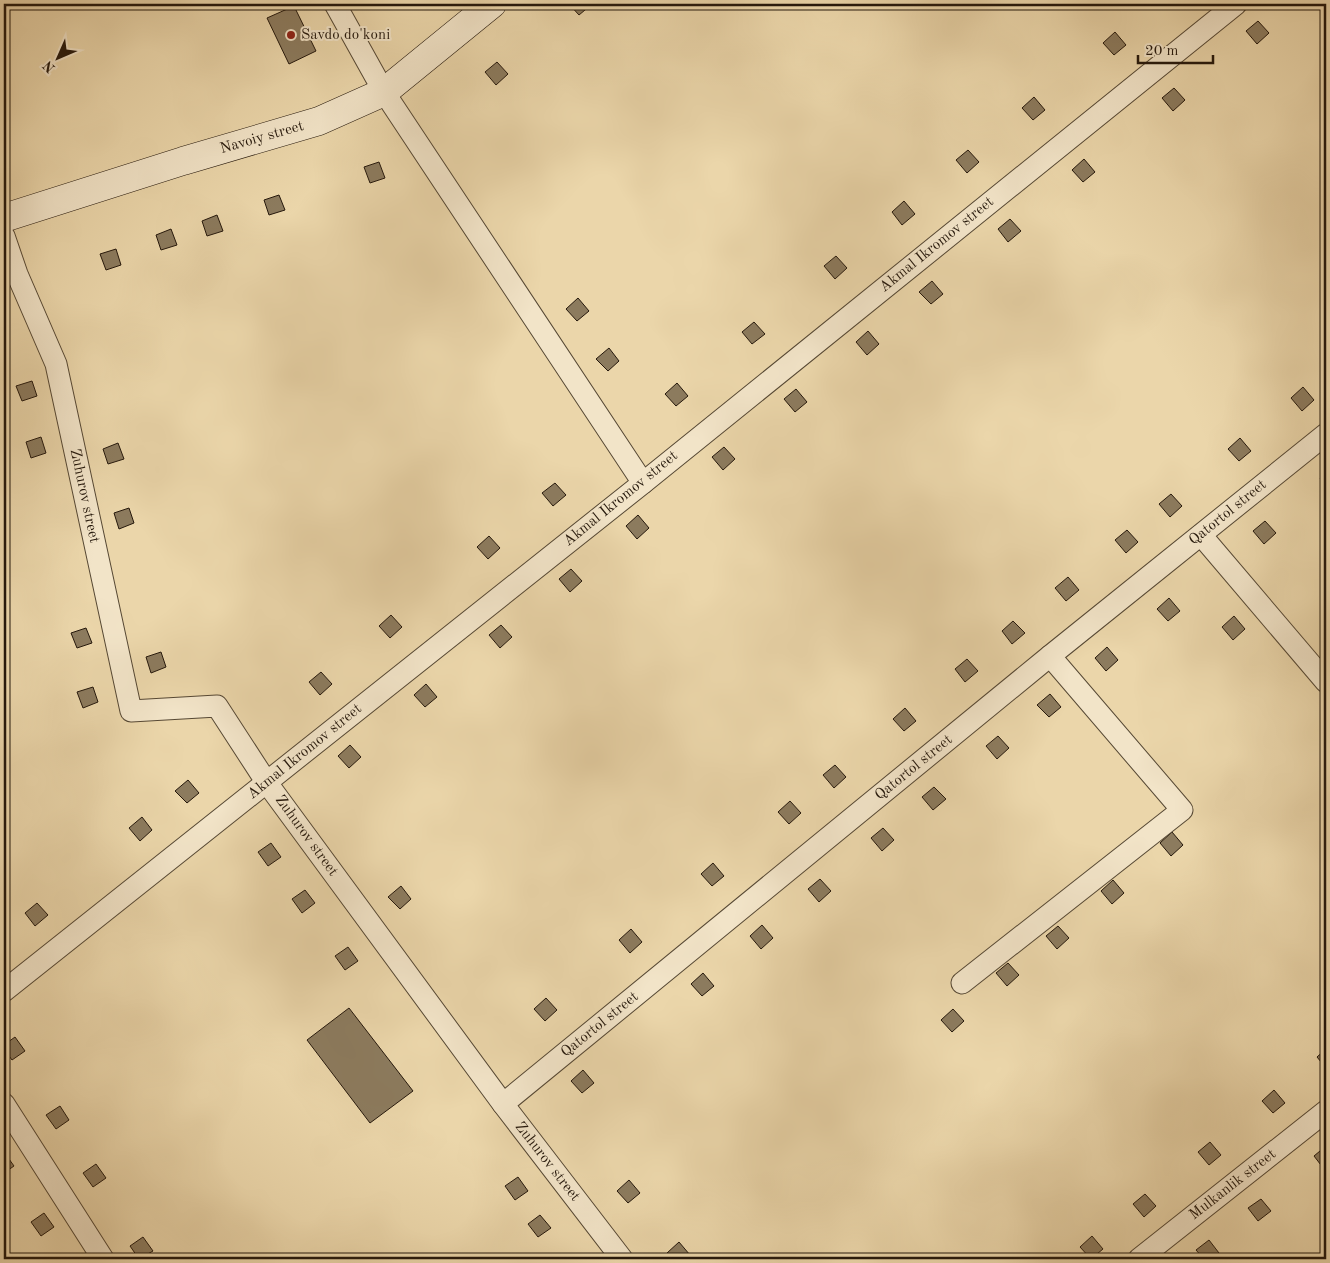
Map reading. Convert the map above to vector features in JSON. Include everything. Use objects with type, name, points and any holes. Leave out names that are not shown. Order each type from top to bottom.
[{"type":"street","points":[[335,4],[384,92],[643,483]]},
{"type":"street","name":"Navoiy street","points":[[4,218],[183,161],[319,121],[384,92],[492,4]]},
{"type":"street","name":"Akmal Ikromov street","points":[[4,991],[643,483],[1236,4]]},
{"type":"street","name":"Zuhurov street","points":[[4,236],[17,274],[56,364],[131,711],[218,706],[267,783],[503,1104],[622,1259]]},
{"type":"street","name":"Qatortol street","points":[[503,1104],[1050,656],[1326,434]]},
{"type":"street","points":[[1201,535],[1326,682]]},
{"type":"street","points":[[962,983],[1182,810],[1050,656]]},
{"type":"street","points":[[4,1104],[103,1259]]},
{"type":"street","name":"Mulkanlik street","points":[[1139,1259],[1326,1111]]},
{"type":"building","points":[[569,4],[590,4],[591,5],[579,15]]},
{"type":"building","name":"Savdo do'koni","points":[[294,6],[316,51],[289,64],[267,18]]},
{"type":"building","points":[[1258,21],[1269,33],[1257,44],[1246,31]]},
{"type":"building","points":[[1115,32],[1126,45],[1114,55],[1103,43]]},
{"type":"building","points":[[497,62],[508,74],[496,85],[485,72]]},
{"type":"building","points":[[1174,88],[1185,100],[1173,111],[1162,98]]},
{"type":"building","points":[[1034,97],[1045,110],[1033,120],[1022,108]]},
{"type":"building","points":[[968,150],[979,162],[967,173],[956,160]]},
{"type":"building","points":[[1084,159],[1095,172],[1083,182],[1072,170]]},
{"type":"building","points":[[379,162],[385,178],[370,183],[364,167]]},
{"type":"building","points":[[279,195],[285,210],[269,215],[264,200]]},
{"type":"building","points":[[904,201],[915,214],[902,225],[892,212]]},
{"type":"building","points":[[217,215],[223,231],[207,236],[202,221]]},
{"type":"building","points":[[1010,219],[1021,231],[1008,242],[998,229]]},
{"type":"building","points":[[171,229],[177,245],[161,250],[156,235]]},
{"type":"building","points":[[116,249],[121,265],[106,270],[100,254]]},
{"type":"building","points":[[836,256],[847,268],[835,279],[824,266]]},
{"type":"building","points":[[932,281],[943,294],[931,304],[919,292]]},
{"type":"building","points":[[578,298],[589,311],[577,321],[566,309]]},
{"type":"building","points":[[754,322],[765,334],[752,344],[742,332]]},
{"type":"building","points":[[868,331],[879,344],[867,355],[856,342]]},
{"type":"building","points":[[609,348],[619,361],[608,371],[596,359]]},
{"type":"building","points":[[32,381],[37,396],[22,401],[16,386]]},
{"type":"building","points":[[677,383],[688,396],[676,406],[665,394]]},
{"type":"building","points":[[1303,387],[1314,400],[1302,411],[1291,398]]},
{"type":"building","points":[[796,389],[807,402],[795,412],[784,399]]},
{"type":"building","points":[[41,437],[46,453],[31,458],[26,442]]},
{"type":"building","points":[[1240,438],[1251,451],[1239,461],[1228,449]]},
{"type":"building","points":[[118,443],[124,459],[108,464],[103,449]]},
{"type":"building","points":[[724,447],[735,459],[723,470],[712,457]]},
{"type":"building","points":[[1326,472],[1326,486],[1320,478]]},
{"type":"building","points":[[555,483],[566,495],[553,506],[542,493]]},
{"type":"building","points":[[1171,494],[1182,506],[1170,517],[1159,504]]},
{"type":"building","points":[[129,508],[134,523],[119,529],[114,513]]},
{"type":"building","points":[[638,515],[649,528],[637,539],[626,526]]},
{"type":"building","points":[[1265,521],[1276,533],[1264,544],[1253,531]]},
{"type":"building","points":[[1127,530],[1138,542],[1126,553],[1115,540]]},
{"type":"building","points":[[489,536],[500,548],[488,559],[477,547]]},
{"type":"building","points":[[571,569],[582,581],[570,592],[559,579]]},
{"type":"building","points":[[1068,577],[1079,590],[1066,601],[1055,588]]},
{"type":"building","points":[[1169,598],[1180,611],[1168,621],[1157,609]]},
{"type":"building","points":[[391,615],[402,627],[390,638],[379,626]]},
{"type":"building","points":[[1234,616],[1245,629],[1233,640],[1222,627]]},
{"type":"building","points":[[1013,621],[1025,633],[1012,644],[1002,631]]},
{"type":"building","points":[[501,625],[512,637],[500,648],[489,635]]},
{"type":"building","points":[[86,628],[92,643],[77,648],[71,633]]},
{"type":"building","points":[[1107,647],[1118,660],[1106,671],[1095,658]]},
{"type":"building","points":[[161,652],[166,667],[151,673],[146,657]]},
{"type":"building","points":[[967,659],[978,671],[965,682],[955,669]]},
{"type":"building","points":[[321,672],[332,684],[320,695],[309,682]]},
{"type":"building","points":[[426,684],[437,697],[425,707],[414,695]]},
{"type":"building","points":[[93,687],[98,702],[83,708],[77,692]]},
{"type":"building","points":[[1050,694],[1061,707],[1049,717],[1037,705]]},
{"type":"building","points":[[905,708],[916,721],[904,731],[893,719]]},
{"type":"building","points":[[998,736],[1009,748],[997,759],[986,746]]},
{"type":"building","points":[[350,745],[361,757],[349,768],[338,756]]},
{"type":"building","points":[[835,765],[846,777],[834,788],[823,775]]},
{"type":"building","points":[[188,780],[199,793],[187,803],[175,791]]},
{"type":"building","points":[[934,787],[946,799],[933,810],[922,797]]},
{"type":"building","points":[[790,801],[801,813],[789,824],[778,812]]},
{"type":"building","points":[[142,817],[152,830],[140,841],[129,828]]},
{"type":"building","points":[[883,828],[894,840],[882,851],[871,838]]},
{"type":"building","points":[[1172,832],[1183,845],[1171,856],[1160,843]]},
{"type":"building","points":[[271,843],[281,857],[268,866],[258,852]]},
{"type":"building","points":[[713,863],[724,876],[712,886],[701,874]]},
{"type":"building","points":[[820,879],[831,891],[819,902],[808,889]]},
{"type":"building","points":[[1113,880],[1124,893],[1112,904],[1101,891]]},
{"type":"building","points":[[401,886],[411,899],[400,909],[388,897]]},
{"type":"building","points":[[305,890],[315,903],[302,913],[292,899]]},
{"type":"building","points":[[37,903],[48,915],[35,926],[25,913]]},
{"type":"building","points":[[762,925],[773,938],[761,949],[750,936]]},
{"type":"building","points":[[1058,926],[1069,938],[1057,949],[1046,936]]},
{"type":"building","points":[[631,929],[642,942],[630,953],[619,940]]},
{"type":"building","points":[[348,947],[358,961],[345,970],[335,956]]},
{"type":"building","points":[[1008,963],[1019,975],[1007,986],[996,973]]},
{"type":"building","points":[[703,973],[714,986],[702,996],[691,984]]},
{"type":"building","points":[[546,998],[557,1010],[545,1021],[534,1009]]},
{"type":"building","points":[[349,1008],[413,1091],[370,1123],[307,1040]]},
{"type":"building","points":[[953,1009],[964,1021],[952,1032],[941,1020]]},
{"type":"building","points":[[15,1037],[25,1051],[12,1060],[4,1049],[4,1045]]},
{"type":"building","points":[[1326,1049],[1326,1068],[1317,1057]]},
{"type":"building","points":[[583,1070],[594,1083],[582,1093],[571,1081]]},
{"type":"building","points":[[1274,1090],[1285,1103],[1273,1113],[1262,1101]]},
{"type":"building","points":[[60,1106],[69,1120],[56,1129],[46,1115]]},
{"type":"building","points":[[1210,1142],[1221,1155],[1209,1165],[1198,1152]]},
{"type":"building","points":[[1326,1146],[1326,1167],[1324,1169],[1314,1156]]},
{"type":"building","points":[[4,1152],[14,1166],[4,1173]]},
{"type":"building","points":[[96,1164],[106,1178],[93,1187],[83,1173]]},
{"type":"building","points":[[518,1177],[528,1191],[515,1200],[505,1186]]},
{"type":"building","points":[[629,1180],[640,1193],[628,1203],[617,1191]]},
{"type":"building","points":[[1145,1194],[1156,1206],[1144,1217],[1133,1204]]},
{"type":"building","points":[[1261,1199],[1271,1211],[1258,1221],[1248,1208]]},
{"type":"building","points":[[44,1213],[54,1227],[41,1236],[31,1222]]},
{"type":"building","points":[[540,1215],[551,1228],[538,1237],[528,1224]]},
{"type":"building","points":[[1092,1236],[1103,1249],[1091,1259],[1080,1247]]},
{"type":"building","points":[[143,1237],[153,1251],[139,1259],[130,1246]]},
{"type":"building","points":[[1209,1240],[1219,1253],[1211,1259],[1204,1259],[1196,1250]]},
{"type":"building","points":[[679,1242],[690,1255],[685,1259],[672,1259],[667,1253]]},
{"type":"place","name":"Savdo do'koni","points":[[291,35]]}]
